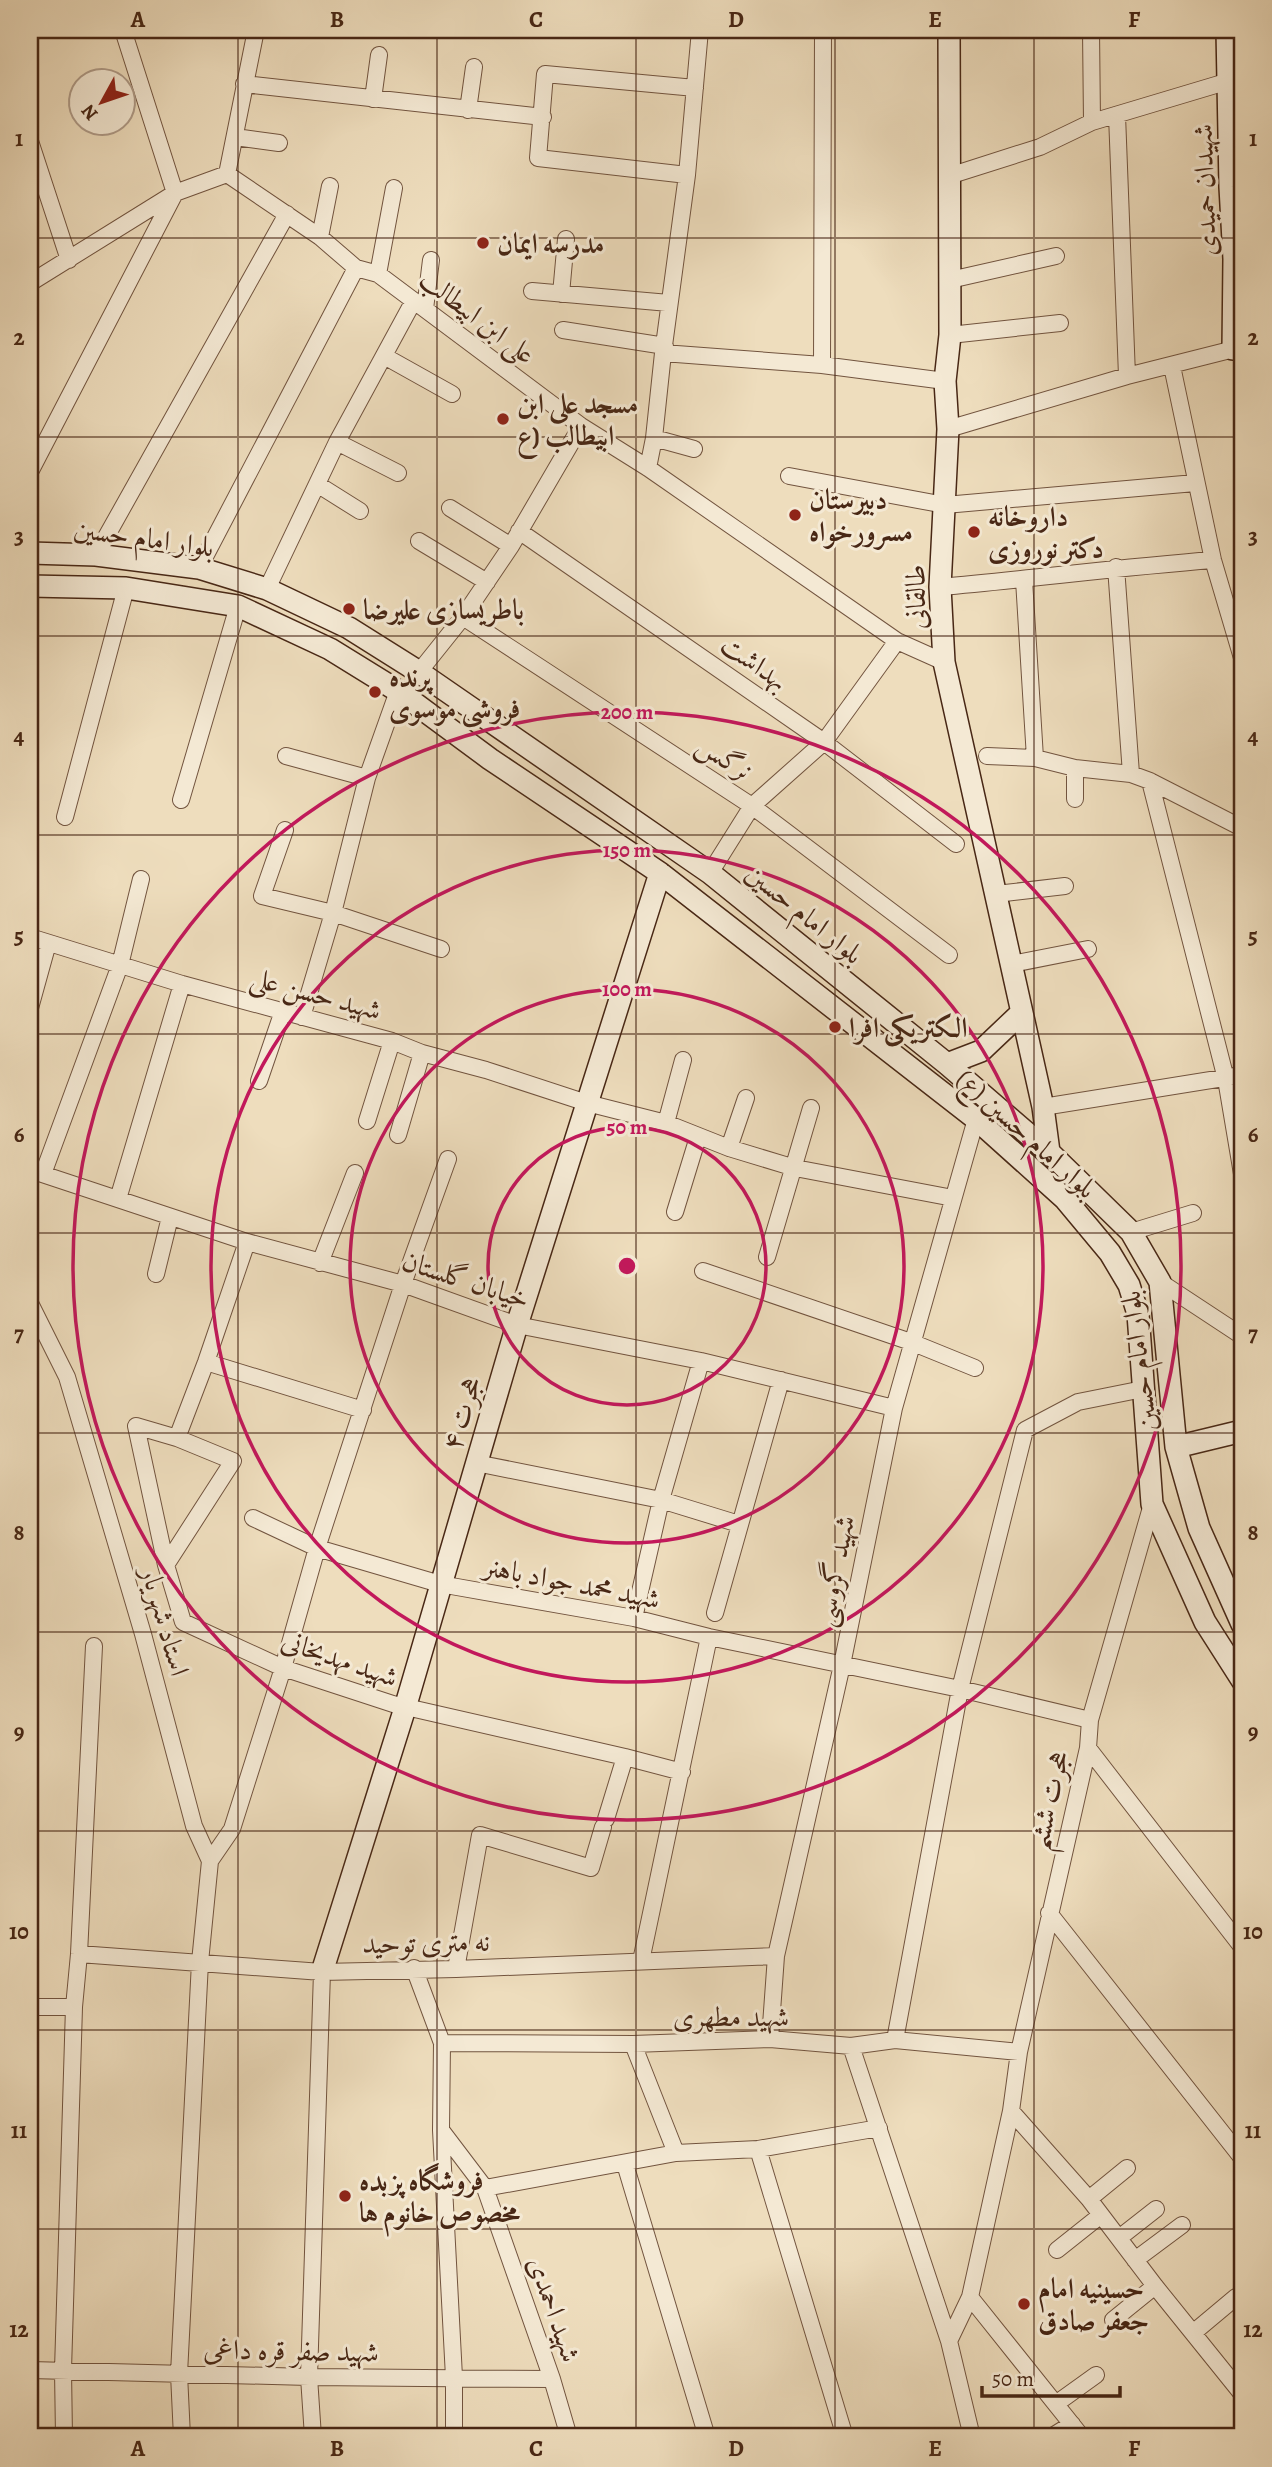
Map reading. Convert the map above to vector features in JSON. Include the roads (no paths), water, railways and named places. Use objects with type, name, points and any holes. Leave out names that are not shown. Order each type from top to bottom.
[{"type":"main road","name":"طالقانی","points":[[949,30],[950,335],[945,381],[948,429],[940,587],[944,662],[1044,1107],[1049,1152]]},
{"type":"main road","name":"شهیدان حمیدی","points":[[1227,30],[1236,186],[1238,348]]},
{"type":"main road","name":"بلوار امام حسین","points":[[30,553],[96,555],[199,568],[267,589],[349,628],[710,873],[947,1064],[1049,1152],[1131,1233],[1160,1282],[1176,1447],[1199,1528],[1242,1624]]},
{"type":"main road","name":"بلوار امام حسین (ع)","points":[[30,586],[126,588],[238,606],[330,649],[398,691],[490,759],[660,873],[976,1119],[1065,1199],[1110,1253],[1129,1285],[1138,1314],[1152,1504]]},
{"type":"main road","name":"هجرت ۴","points":[[321,1972],[405,1707],[517,1325],[660,873]]},
{"type":"main road","points":[[947,1064],[981,1051],[1021,1013]]},
{"type":"main road","points":[[1176,1447],[1242,1431]]},
{"type":"main road","points":[[1152,1504],[1205,1622],[1242,1680]]},
{"type":"street","points":[[30,472],[176,193],[123,30]]},
{"type":"street","points":[[30,283],[176,193],[227,174],[256,30]]},
{"type":"street","points":[[648,468],[687,175],[700,30]]},
{"type":"street","points":[[822,365],[823,30]]},
{"type":"street","points":[[1091,30],[1092,122]]},
{"type":"street","points":[[373,99],[379,55]]},
{"type":"street","points":[[468,110],[474,67]]},
{"type":"street","points":[[687,175],[538,158],[545,74],[695,88]]},
{"type":"street","points":[[949,176],[1040,147],[1092,122],[1229,80]]},
{"type":"street","points":[[244,84],[543,117]]},
{"type":"street","points":[[1117,115],[1127,376]]},
{"type":"street","points":[[235,137],[279,143]]},
{"type":"street","points":[[30,141],[69,260]]},
{"type":"street","name":"علی ابن ابیطالب","points":[[227,174],[320,237],[356,268],[378,274],[581,426],[648,468],[897,641],[944,662]]},
{"type":"street","points":[[320,237],[330,186]]},
{"type":"street","points":[[378,274],[394,188]]},
{"type":"street","points":[[96,555],[287,214]]},
{"type":"street","points":[[561,294],[566,240]]},
{"type":"street","points":[[950,280],[1056,256]]},
{"type":"street","points":[[267,589],[337,442],[384,356],[419,305],[431,260]]},
{"type":"street","points":[[199,568],[356,268]]},
{"type":"street","points":[[531,291],[669,303]]},
{"type":"street","points":[[950,335],[1060,323]]},
{"type":"street","points":[[563,330],[664,349],[945,381]]},
{"type":"street","points":[[948,429],[1127,376],[1238,348]]},
{"type":"street","points":[[384,356],[452,394]]},
{"type":"street","points":[[1172,366],[1213,560],[1242,658]]},
{"type":"street","points":[[419,673],[463,617],[511,546],[581,426]]},
{"type":"street","points":[[654,438],[694,449]]},
{"type":"street","points":[[337,442],[398,472]]},
{"type":"street","points":[[789,476],[945,505],[1195,483]]},
{"type":"street","points":[[317,484],[360,511]]},
{"type":"street","points":[[450,508],[511,546]]},
{"type":"street","name":"بهداشت","points":[[519,531],[824,742],[956,844]]},
{"type":"street","points":[[419,541],[487,582]]},
{"type":"street","points":[[940,587],[1024,580],[1116,567],[1213,560]]},
{"type":"street","points":[[1116,567],[1131,774]]},
{"type":"street","points":[[1024,580],[1035,758]]},
{"type":"street","points":[[65,817],[126,588]]},
{"type":"street","points":[[181,800],[238,606]]},
{"type":"street","name":"نرگس","points":[[463,617],[752,806],[949,955]]},
{"type":"street","points":[[710,873],[752,806],[824,742],[897,641]]},
{"type":"street","points":[[302,1017],[334,913],[367,778],[398,691]]},
{"type":"street","points":[[286,755],[367,778]]},
{"type":"street","points":[[987,756],[1035,758],[1074,768],[1131,774],[1150,780],[1242,828]]},
{"type":"street","points":[[1074,768],[1075,799]]},
{"type":"street","points":[[1150,780],[1226,1079],[1242,1174]]},
{"type":"street","points":[[285,830],[262,896],[334,913],[441,950]]},
{"type":"street","points":[[36,1172],[120,965],[141,879]]},
{"type":"street","points":[[996,894],[1065,886]]},
{"type":"street","name":"شهید حسن علی","points":[[30,937],[182,984],[391,1041],[587,1104],[666,1123],[729,1148],[795,1168],[953,1198]]},
{"type":"street","points":[[30,1008],[48,943]]},
{"type":"street","points":[[1012,964],[1088,949]]},
{"type":"street","points":[[118,1199],[182,984]]},
{"type":"street","points":[[259,1082],[283,1011]]},
{"type":"street","points":[[367,1121],[391,1041]]},
{"type":"street","points":[[398,1135],[422,1053]]},
{"type":"street","points":[[666,1123],[683,1060]]},
{"type":"street","points":[[1044,1107],[1242,1075]]},
{"type":"street","points":[[729,1148],[746,1098]]},
{"type":"street","points":[[767,1257],[811,1108]]},
{"type":"street","name":"شهید گروسی","points":[[770,2039],[776,1956],[842,1665],[894,1408],[976,1119]]},
{"type":"street","points":[[675,1212],[698,1137]]},
{"type":"street","points":[[182,2437],[179,2374],[200,1962],[210,1861],[232,1829],[283,1668],[317,1548],[403,1284],[448,1159]]},
{"type":"street","name":"خیابان گلستان","points":[[36,1172],[247,1242],[403,1284],[517,1325],[701,1361],[894,1408]]},
{"type":"street","points":[[320,1263],[355,1173]]},
{"type":"street","points":[[1131,1233],[1192,1213]]},
{"type":"street","points":[[156,1274],[170,1217]]},
{"type":"street","points":[[166,1565],[233,1461],[177,1438],[247,1242]]},
{"type":"street","points":[[703,1271],[911,1342],[975,1368]]},
{"type":"street","points":[[1160,1282],[1242,1336]]},
{"type":"street","name":"استاد شهریار","points":[[30,1303],[67,1377],[143,1634],[194,1826],[210,1861]]},
{"type":"street","points":[[634,1618],[661,1500],[701,1361]]},
{"type":"street","points":[[206,1362],[363,1410]]},
{"type":"street","points":[[715,1613],[781,1380]]},
{"type":"street","points":[[895,2040],[960,1689],[1025,1430],[1078,1402],[1143,1389]]},
{"type":"street","name":"شهید مهدیخانی","points":[[177,1438],[136,1426],[166,1565],[183,1622],[283,1668],[405,1707],[682,1772]]},
{"type":"street","points":[[475,1463],[661,1500],[739,1524]]},
{"type":"street","name":"هجرت ششم","points":[[949,2341],[970,2297],[1011,2111],[1019,2052],[1088,1748],[1090,1720],[1152,1504]]},
{"type":"street","name":"شهید محمد جواد باهنر","points":[[253,1518],[317,1548],[440,1584],[634,1618],[709,1637],[960,1689],[1090,1720]]},
{"type":"street","points":[[641,1961],[709,1637]]},
{"type":"street","points":[[64,2437],[63,2370],[74,2007],[94,1646]]},
{"type":"street","points":[[1088,1748],[1242,1947]]},
{"type":"street","points":[[456,1969],[480,1835],[591,1868],[625,1757]]},
{"type":"street","points":[[1049,1913],[1242,2158]]},
{"type":"street","name":"نه متری توحید","points":[[79,1954],[321,1972],[776,1956]]},
{"type":"street","points":[[414,1968],[442,2043],[441,2130],[454,2377],[454,2437]]},
{"type":"street","points":[[313,2437],[309,2377],[321,1972]]},
{"type":"street","points":[[30,2007],[74,2007]]},
{"type":"street","name":"شهید مطهری","points":[[442,2043],[633,2044],[770,2039],[850,2046],[895,2040],[1019,2052]]},
{"type":"street","points":[[633,2044],[676,2153]]},
{"type":"street","points":[[850,2046],[949,2341],[972,2437]]},
{"type":"street","points":[[1011,2111],[1089,2199],[1155,2287],[1242,2394]]},
{"type":"street","points":[[485,2188],[676,2153],[758,2149],[879,2128]]},
{"type":"street","name":"شهید احمدی","points":[[441,2130],[485,2188],[552,2379],[569,2437]]},
{"type":"street","points":[[758,2149],[845,2437]]},
{"type":"street","points":[[625,2164],[707,2437]]},
{"type":"street","points":[[1089,2199],[1126,2168]]},
{"type":"street","points":[[1119,2238],[1156,2209]]},
{"type":"street","points":[[1057,2250],[1101,2215]]},
{"type":"street","points":[[1135,2260],[1182,2225]]},
{"type":"street","points":[[1113,2320],[1155,2287]]},
{"type":"street","points":[[970,2297],[1077,2431],[1051,2437]]},
{"type":"street","points":[[1193,2333],[1236,2297]]},
{"type":"street","name":"شهید صفر قره داغی","points":[[30,2370],[309,2377],[552,2379]]},
{"type":"street","points":[[1057,2403],[1096,2375]]},
{"type":"place","name":"مدرسه ایمان","points":[[483,243]]},
{"type":"place","name":"مسجد علی ابن ابیطالب (ع","points":[[503,419]]},
{"type":"place","name":"دبیرستان مسرورخواه","points":[[795,515]]},
{"type":"place","name":"داروخانه دکتر نوروزی","points":[[974,532]]},
{"type":"place","name":"باطریسازی علیرضا","points":[[349,609]]},
{"type":"place","name":"پرنده فروشی موسوی","points":[[375,692]]},
{"type":"place","name":"الکتریکی افرا","points":[[835,1027]]},
{"type":"place","name":"فروشگاه پزبده مخصوص خانوم ها","points":[[345,2196]]},
{"type":"place","name":"حسینیه امام جعفر صادق","points":[[1024,2304]]}]
